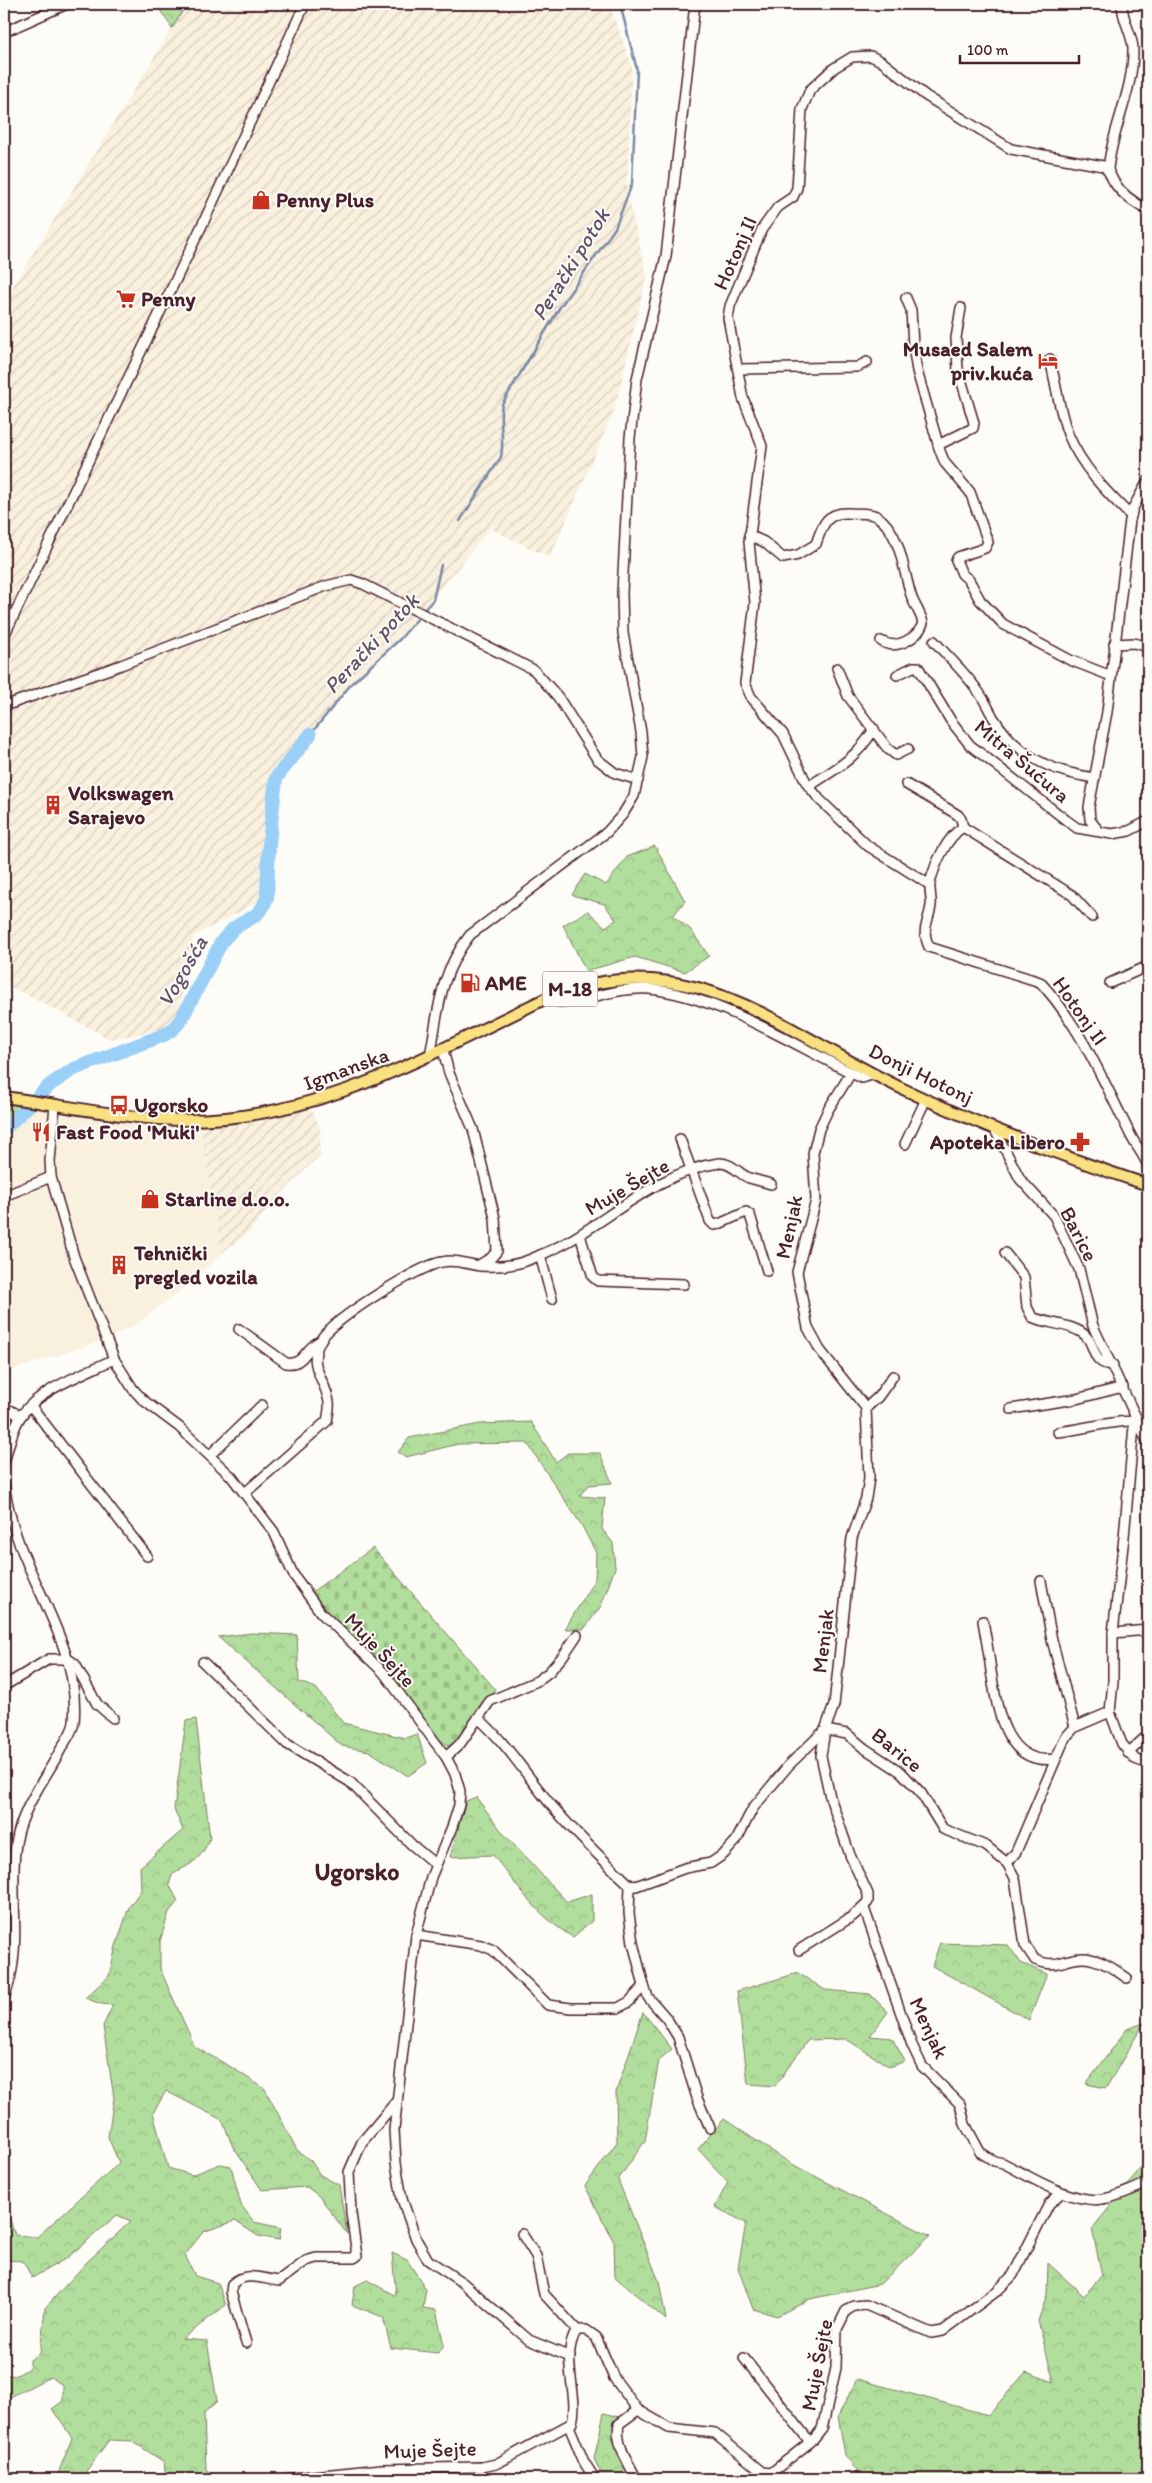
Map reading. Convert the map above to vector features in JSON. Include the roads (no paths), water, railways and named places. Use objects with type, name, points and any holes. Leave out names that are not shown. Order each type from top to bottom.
[{"type":"main road","name":"Igmanska","points":[[4,1097],[146,1118],[184,1120],[260,1113],[296,1106],[343,1092],[430,1056],[553,995],[578,986],[621,978],[666,980],[684,983]]},
{"type":"main road","name":"Donji Hotonj","points":[[684,983],[707,990],[765,1015],[875,1074],[994,1128],[1080,1163],[1148,1185]]},
{"type":"street","points":[[4,32],[67,4]]},
{"type":"street","points":[[4,636],[201,226],[305,4]]},
{"type":"street","points":[[430,1056],[446,976],[455,954],[477,929],[607,832],[623,814],[634,796],[643,757],[641,732],[623,634],[622,592],[630,438],[636,379],[666,256],[695,4]]},
{"type":"street","points":[[1122,4],[1124,20],[1133,47],[1129,89],[1113,138],[1108,169],[1121,191],[1132,201],[1148,210]]},
{"type":"street","name":"Hotonj II","points":[[930,885],[868,846],[834,815],[809,786],[783,734],[751,697],[745,682],[755,603],[750,535],[762,446],[743,398],[730,332],[730,306],[762,229],[778,207],[792,197],[797,188],[802,109],[805,100],[821,78],[845,60],[862,55],[881,61],[926,96],[1011,149],[1094,164],[1108,169]]},
{"type":"street","points":[[906,298],[911,310],[913,346],[917,371],[938,445],[945,463],[970,492],[988,542],[985,548],[964,554],[956,560],[962,574],[969,580],[980,600],[995,618],[1024,636],[1070,660],[1111,676]]},
{"type":"street","points":[[938,445],[967,432],[973,428],[974,423],[958,369],[956,338],[961,308]]},
{"type":"street","points":[[1050,359],[1065,424],[1075,448],[1109,495],[1131,516]]},
{"type":"street","points":[[738,368],[857,367],[867,362]]},
{"type":"street","name":"Mitra Šućura","points":[[1098,830],[1090,820],[1088,813],[1107,712],[1131,516],[1140,494],[1148,481]]},
{"type":"street","points":[[750,535],[764,542],[783,558],[790,558],[816,544],[820,527],[829,518],[845,513],[873,514],[879,518],[894,536],[911,595],[923,622],[921,628],[907,640],[891,645],[881,641]]},
{"type":"street","points":[[4,706],[121,665],[337,582],[351,580],[522,662],[534,670],[558,697],[597,759],[615,773],[638,780]]},
{"type":"street","name":"Mitra Šućura","points":[[934,641],[982,695],[994,718],[1010,739],[1050,768],[1070,775],[1095,778]]},
{"type":"street","points":[[1114,644],[1134,643],[1148,647]]},
{"type":"street","name":"Mitra Šućura","points":[[897,675],[913,666],[918,667],[951,721],[970,745],[1077,828],[1098,830],[1112,834],[1129,831],[1148,822]]},
{"type":"street","points":[[837,668],[848,696],[888,749],[896,755],[908,750]]},
{"type":"street","points":[[809,786],[850,760],[864,746],[874,729]]},
{"type":"street","points":[[906,784],[958,815],[963,827],[1072,895],[1092,917]]},
{"type":"street","name":"Hotonj II","points":[[963,827],[950,838],[930,885],[932,895],[923,934],[929,947],[1040,982],[1053,996],[1099,1070],[1133,1142],[1148,1166]]},
{"type":"street","points":[[1110,983],[1148,966]]},
{"type":"street","points":[[553,995],[559,1002],[570,1002],[620,990],[648,989],[686,996],[762,1028],[862,1078],[875,1074]]},
{"type":"street","points":[[443,1050],[449,1073],[473,1129],[495,1218],[497,1251],[479,1266]]},
{"type":"street","name":"Menjak","points":[[850,1073],[828,1110],[813,1153],[816,1200],[797,1272],[808,1328],[820,1350],[866,1408],[870,1465],[866,1498],[852,1538],[834,1705],[825,1730],[821,1756],[830,1797],[850,1855],[868,1894],[868,1902],[864,1908],[912,2045],[922,2066],[960,2104],[965,2124],[980,2152],[994,2161],[1003,2163],[1061,2193],[1078,2197],[1106,2199],[1148,2184]]},
{"type":"street","points":[[905,1144],[926,1098]]},
{"type":"street","name":"Muje Šejte","points":[[55,1105],[50,1161],[52,1177],[74,1256],[114,1359],[143,1400],[210,1454],[245,1493],[274,1532],[293,1574],[321,1614],[384,1673],[446,1757],[456,1774],[460,1791],[459,1805],[436,1865],[416,1934],[394,2130],[396,2163],[402,2199],[416,2239],[428,2260],[463,2283],[529,2340],[570,2357]]},
{"type":"street","name":"Barice","points":[[994,1128],[1020,1179],[1054,1216],[1079,1269],[1093,1326],[1113,1365],[1148,1444]]},
{"type":"street","name":"Muje Šejte","points":[[680,1139],[710,1221],[714,1225],[746,1212],[750,1215],[767,1271]]},
{"type":"street","name":"Muje Šejte","points":[[239,1329],[286,1363],[293,1364],[300,1361],[312,1345],[320,1341],[330,1328],[346,1316],[428,1266],[456,1261],[479,1266],[514,1264],[540,1255],[580,1234],[638,1196],[692,1171],[721,1163],[733,1167],[748,1177],[771,1184]]},
{"type":"street","points":[[4,1196],[52,1177]]},
{"type":"street","name":"Muje Šejte","points":[[580,1234],[593,1277],[598,1280],[684,1284]]},
{"type":"street","points":[[1004,1253],[1024,1277],[1026,1307],[1032,1317],[1053,1321],[1081,1332],[1089,1340],[1099,1362],[1102,1365],[1113,1365]]},
{"type":"street","points":[[540,1255],[552,1299]]},
{"type":"street","points":[[245,1493],[327,1421],[329,1403],[314,1362],[315,1351],[320,1341]]},
{"type":"street","points":[[4,1463],[8,1445],[21,1416],[31,1406],[55,1388],[114,1359]]},
{"type":"street","points":[[866,1408],[878,1397],[893,1376]]},
{"type":"street","points":[[1011,1409],[1076,1399],[1123,1387]]},
{"type":"street","points":[[210,1454],[262,1405]]},
{"type":"street","points":[[31,1406],[146,1556]]},
{"type":"street","points":[[4,1407],[21,1416]]},
{"type":"street","points":[[1058,1432],[1135,1418]]},
{"type":"street","name":"Barice","points":[[1128,1753],[1122,1744],[1110,1712],[1113,1682],[1113,1633],[1135,1418]]},
{"type":"street","points":[[4,1484],[19,1544],[58,1629],[68,1659],[74,1707],[74,1724],[44,1781],[25,1810],[18,1835],[15,1852],[14,1950],[5,1993]]},
{"type":"street","points":[[1041,1581],[1055,1654],[1075,1727]]},
{"type":"street","points":[[982,1621],[998,1710],[1003,1727],[1010,1740],[1030,1756],[1041,1761],[1055,1760]]},
{"type":"street","points":[[1113,1633],[1148,1630]]},
{"type":"street","points":[[446,1757],[460,1744],[490,1701],[537,1680],[548,1672],[563,1656],[577,1635]]},
{"type":"street","points":[[4,1686],[49,1659],[68,1659],[75,1664],[97,1704],[113,1718]]},
{"type":"street","points":[[202,1662],[287,1744],[350,1782],[412,1845],[436,1865]]},
{"type":"street","points":[[1007,1863],[1016,1852],[1065,1738],[1075,1727],[1110,1712]]},
{"type":"street","points":[[478,1718],[493,1732],[570,1825],[630,1885],[629,1914],[633,1943],[644,1986],[648,1997],[667,2019],[678,2036],[697,2098],[710,2128]]},
{"type":"street","name":"Menjak","points":[[630,1885],[644,1884],[685,1868],[711,1863],[724,1854],[736,1841],[753,1808],[788,1766],[825,1730]]},
{"type":"street","name":"Barice","points":[[825,1730],[847,1734],[864,1748],[901,1772],[921,1793],[944,1829],[986,1846],[1007,1863],[1015,1878],[1025,1945],[1035,1960],[1054,1965],[1084,1958],[1107,1964],[1128,1978]]},
{"type":"street","points":[[1148,1735],[1128,1753],[1148,1764]]},
{"type":"street","points":[[799,1950],[864,1908]]},
{"type":"street","points":[[416,1934],[481,1945],[493,1950],[548,2005],[571,2008],[618,2008],[629,2002],[644,1986]]},
{"type":"street","points":[[246,2342],[232,2292],[232,2284],[239,2278],[248,2275],[279,2281],[306,2261],[316,2258],[354,2258],[357,2256],[351,2212],[349,2172],[362,2142],[397,2102]]},
{"type":"street","name":"Muje Šejte","points":[[522,2234],[536,2256],[544,2294],[577,2330],[586,2330],[596,2337],[614,2378],[638,2410],[669,2428],[715,2433],[766,2473],[771,2473],[810,2442],[822,2429],[836,2368],[837,2329],[846,2311],[854,2306],[866,2305],[931,2333],[942,2331],[997,2291],[1013,2275],[1049,2204],[1061,2193]]},
{"type":"street","points":[[577,2330],[572,2336],[570,2357],[575,2413],[569,2426],[584,2462],[595,2479]]},
{"type":"street","name":"Muje Šejte","points":[[744,2358],[810,2442]]},
{"type":"street","points":[[637,2479],[623,2451],[617,2432],[619,2424],[638,2410]]},
{"type":"street","name":"Muje Šejte","points":[[283,2479],[381,2469],[482,2467],[496,2464],[569,2426]]},
{"type":"waterway","name":"Perački potok","points":[[460,521],[501,457],[502,404],[560,307],[615,228],[632,184],[637,70],[620,4]]},
{"type":"waterway","name":"Perački potok","points":[[423,611],[433,600],[441,565]]},
{"type":"waterway","name":"Perački potok","points":[[310,735],[352,683],[400,639],[420,616]]},
{"type":"waterway","name":"Vogošća","points":[[4,1129],[51,1084],[74,1069],[164,1035],[181,1020],[222,941],[234,928],[256,915],[263,907],[267,897],[269,843],[276,778],[310,735]]},
{"type":"place","name":"Penny Plus","points":[[261,200]]},
{"type":"place","name":"Penny","points":[[126,299]]},
{"type":"place","name":"Musaed Salem priv.kuća","points":[[1048,361]]},
{"type":"place","name":"Volkswagen Sarajevo","points":[[53,805]]},
{"type":"place","name":"AME","points":[[470,983]]},
{"type":"place","name":"Ugorsko","points":[[119,1105]]},
{"type":"place","name":"Fast Food 'Muki'","points":[[41,1132]]},
{"type":"place","name":"Apoteka Libero","points":[[1080,1142]]},
{"type":"place","name":"Starline d.o.o.","points":[[150,1199]]},
{"type":"place","name":"Tehnički pregled vozila","points":[[119,1265]]},
{"type":"district","name":"Ugorsko","points":[[357,1872]]}]
